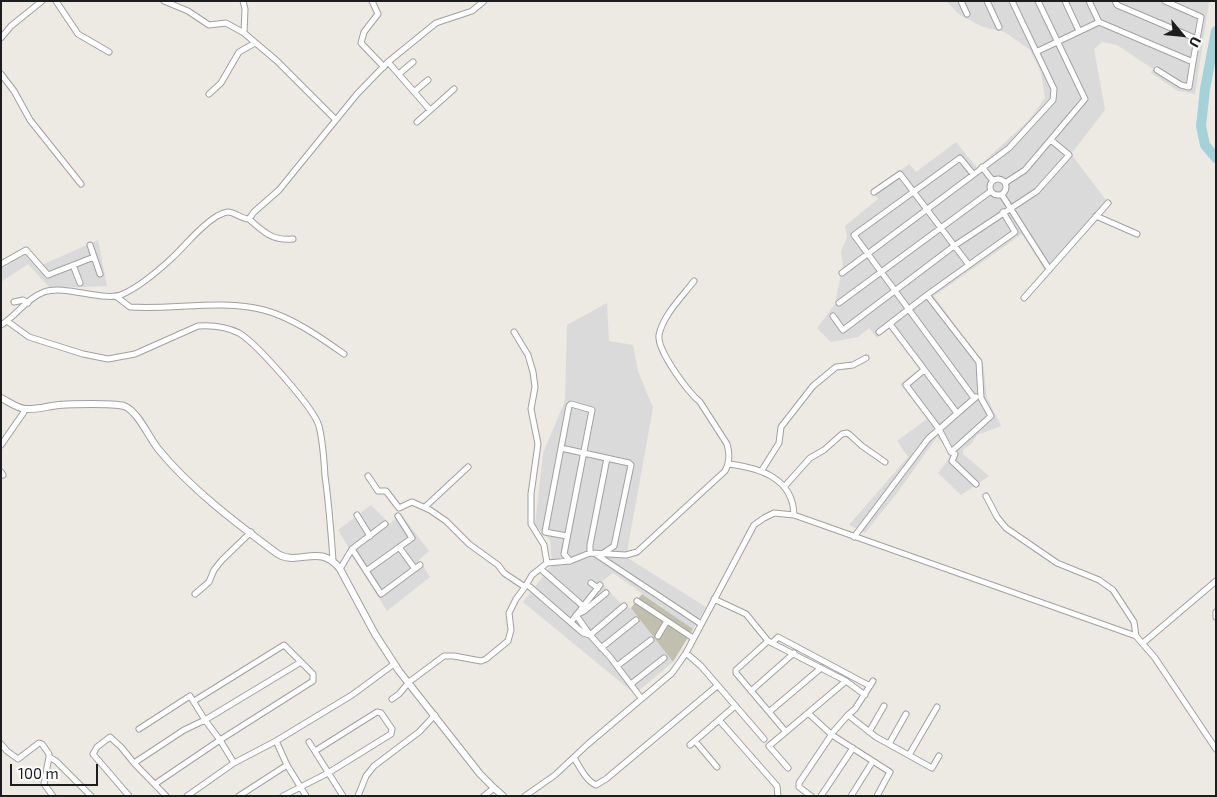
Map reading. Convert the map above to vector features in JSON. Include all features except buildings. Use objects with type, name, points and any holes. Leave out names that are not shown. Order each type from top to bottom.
[{"type":"street","points":[[1,38],[11,26],[42,1]]},
{"type":"street","points":[[56,1],[78,34],[109,52]]},
{"type":"street","points":[[164,1],[188,11],[209,25],[226,23],[244,33],[276,61],[336,120]]},
{"type":"street","points":[[243,1],[245,9],[244,33]]},
{"type":"street","points":[[372,1],[378,14],[364,32],[361,43],[384,67]]},
{"type":"street","points":[[117,297],[154,274],[209,221],[228,212],[244,219],[249,218],[279,190],[365,84],[388,62],[436,23],[472,11],[484,1]]},
{"type":"street","points":[[961,1],[967,14]]},
{"type":"street","points":[[987,1],[999,27]]},
{"type":"street","points":[[842,273],[1009,148],[1053,100],[1054,89],[1012,1]]},
{"type":"street","points":[[1005,183],[1025,170],[1085,99],[1038,1]]},
{"type":"street","points":[[1065,1],[1079,31]]},
{"type":"street","points":[[1089,1],[1099,22],[1193,62]]},
{"type":"street","points":[[1115,1],[1117,6],[1197,39]]},
{"type":"street","points":[[1157,70],[1180,85],[1189,87],[1201,17],[1165,1]]},
{"type":"street","points":[[1036,52],[1099,22]]},
{"type":"street","points":[[209,94],[222,83],[239,52],[255,43]]},
{"type":"street","points":[[388,62],[430,110]]},
{"type":"street","points":[[399,74],[413,62]]},
{"type":"street","points":[[1,74],[14,91],[30,120],[82,184]]},
{"type":"street","points":[[414,92],[428,80]]},
{"type":"street","points":[[417,122],[454,89]]},
{"type":"street","points":[[833,316],[842,330],[954,246],[1037,191],[1069,155],[1051,140]]},
{"type":"street","points":[[973,174],[960,158],[854,235],[974,398]]},
{"type":"street","points":[[982,167],[993,181]]},
{"type":"street","points":[[874,192],[900,174],[969,265]]},
{"type":"street","points":[[999,179],[1005,183],[1006,189],[1002,195],[997,196],[991,191],[990,186],[993,181],[999,179]]},
{"type":"street","points":[[839,303],[991,191]]},
{"type":"street","points":[[1002,195],[1050,269]]},
{"type":"street","points":[[1024,298],[1108,203]]},
{"type":"street","points":[[879,332],[1015,232],[1003,212]]},
{"type":"street","points":[[1096,216],[1137,234]]},
{"type":"street","points":[[249,218],[268,236],[283,240],[293,239]]},
{"type":"street","points":[[90,245],[100,274]]},
{"type":"street","points":[[1,264],[26,250],[48,275],[94,256]]},
{"type":"street","points":[[73,265],[80,283]]},
{"type":"street","points":[[392,699],[409,682],[444,656],[481,661],[508,641],[511,635],[509,613],[516,599],[528,587],[532,575],[547,563],[570,561],[592,553],[626,555],[637,552],[726,471],[729,464],[727,444],[699,401],[691,394],[678,376],[659,345],[659,336],[666,318],[694,281]]},
{"type":"street","points":[[1,325],[43,292],[78,292],[117,297],[130,306],[239,307],[265,311],[293,322],[344,354]]},
{"type":"street","points":[[927,295],[979,362],[980,394],[991,416],[951,452]]},
{"type":"street","points":[[14,302],[23,300],[28,304]]},
{"type":"street","points":[[7,321],[28,337],[83,354],[108,359],[135,354],[198,326],[230,329],[249,340],[312,412],[318,424],[330,508],[333,560],[394,664],[494,788],[503,796]]},
{"type":"street","points":[[890,324],[957,413]]},
{"type":"street","points":[[514,332],[528,355],[533,372],[535,387],[531,409],[538,444],[531,494],[530,524],[544,545],[547,563]]},
{"type":"street","points":[[762,470],[778,443],[781,427],[813,386],[836,367],[853,366],[866,358]]},
{"type":"street","points":[[924,370],[906,384],[939,429],[951,452],[955,454],[952,462],[976,484]]},
{"type":"street","points":[[854,537],[928,439],[980,394]]},
{"type":"street","points":[[1,398],[24,409],[70,404],[121,406],[128,408],[159,450],[176,468],[214,503],[284,557],[292,558],[313,554],[333,560]]},
{"type":"street","points":[[567,536],[545,532],[569,406],[571,404],[592,410],[564,554],[570,561]]},
{"type":"street","points":[[1,445],[24,412],[24,409]]},
{"type":"street","points":[[784,487],[810,458],[824,450],[842,434],[847,433],[885,462]]},
{"type":"street","points":[[561,448],[629,462],[630,464],[614,546],[602,554]]},
{"type":"street","points":[[607,458],[590,546],[592,553],[701,624]]},
{"type":"street","points":[[729,464],[762,470],[784,487],[793,505],[794,515]]},
{"type":"street","points":[[425,507],[468,467]]},
{"type":"street","points":[[368,476],[378,491],[386,491],[399,508],[412,502],[425,507],[446,521],[469,544],[498,565],[504,573],[528,587],[583,633],[590,634],[624,606]]},
{"type":"street","points":[[986,496],[997,517],[1006,528],[1057,563],[1099,580],[1114,590],[1134,622],[1136,636]]},
{"type":"street","points":[[524,796],[555,775],[672,672],[686,653],[754,525],[774,514],[794,515],[1136,636],[1143,642],[1216,749]]},
{"type":"street","points":[[356,515],[370,536]]},
{"type":"street","points":[[366,571],[412,538],[398,516]]},
{"type":"street","points":[[340,569],[352,549],[385,524]]},
{"type":"street","points":[[195,594],[209,582],[214,570],[222,560],[251,532]]},
{"type":"street","points":[[352,549],[381,594],[418,567],[399,547]]},
{"type":"street","points":[[543,571],[584,606]]},
{"type":"street","points":[[1143,642],[1216,581]]},
{"type":"street","points":[[570,622],[599,587],[591,583]]},
{"type":"street","points":[[576,615],[584,611],[606,593]]},
{"type":"street","points":[[714,599],[746,614],[770,642],[846,681],[865,695]]},
{"type":"street","points":[[637,600],[693,638]]},
{"type":"street","points":[[1216,612],[1216,617]]},
{"type":"street","points":[[576,615],[641,698]]},
{"type":"street","points":[[602,648],[636,620]]},
{"type":"street","points":[[658,636],[667,621]]},
{"type":"street","points":[[786,732],[736,673],[736,670],[778,637],[871,684],[855,709],[832,735],[799,783],[799,787],[811,796]]},
{"type":"street","points":[[617,666],[651,640]]},
{"type":"street","points":[[781,647],[784,641]]},
{"type":"street","points":[[155,784],[313,681],[313,674],[284,645],[194,701]]},
{"type":"street","points":[[686,653],[701,666],[764,739]]},
{"type":"street","points":[[751,691],[794,654]]},
{"type":"street","points":[[631,684],[664,658]]},
{"type":"street","points":[[134,763],[184,730],[205,720],[301,662]]},
{"type":"street","points":[[187,796],[234,763],[276,741],[352,695],[394,664]]},
{"type":"street","points":[[769,712],[821,668]]},
{"type":"street","points":[[788,768],[770,746],[846,681]]},
{"type":"street","points":[[574,758],[584,775],[592,784],[596,785],[606,779],[717,686]]},
{"type":"street","points":[[139,729],[191,697],[234,763]]},
{"type":"street","points":[[690,746],[735,706]]},
{"type":"street","points":[[870,732],[884,706]]},
{"type":"street","points":[[909,756],[936,707]]},
{"type":"street","points":[[283,796],[328,773],[392,734],[392,729],[382,713],[377,712],[315,751]]},
{"type":"street","points":[[808,714],[832,735],[891,773],[877,796]]},
{"type":"street","points":[[889,744],[906,714]]},
{"type":"street","points":[[358,796],[363,782],[374,766],[419,732],[435,715]]},
{"type":"street","points":[[848,715],[889,744],[932,768],[939,756]]},
{"type":"street","points":[[719,720],[777,786],[778,796]]},
{"type":"street","points":[[129,796],[94,757],[94,751],[112,738],[166,796]]},
{"type":"street","points":[[276,741],[287,765],[306,796]]},
{"type":"street","points":[[695,741],[717,767]]},
{"type":"street","points":[[309,742],[343,796]]},
{"type":"street","points":[[1,744],[18,760],[39,743],[42,744],[49,754],[44,784],[53,796]]},
{"type":"street","points":[[821,796],[853,748]]},
{"type":"street","points":[[49,757],[56,761],[91,796]]},
{"type":"street","points":[[851,796],[873,761]]},
{"type":"street","points":[[238,796],[287,765]]},
{"type":"street","points":[[484,796],[494,788]]},
{"type":"shaded area","points":[[946,1],[1209,2],[1195,94],[1178,91],[1151,73],[1153,69],[1117,45],[1102,42],[1094,49],[1105,110],[1071,154],[1106,200],[1046,272],[1022,234],[934,296],[983,363],[987,398],[1001,426],[977,435],[971,444],[963,450],[963,454],[989,476],[961,495],[938,473],[952,455],[937,437],[897,493],[865,533],[849,525],[908,457],[897,441],[927,419],[900,384],[919,369],[889,329],[877,338],[869,328],[858,337],[831,342],[817,328],[835,304],[843,264],[841,252],[847,237],[845,226],[878,199],[873,192],[909,164],[916,172],[956,142],[977,168],[1029,120],[1045,98],[1041,72],[1030,50],[1005,32],[983,27],[960,15]]},
{"type":"shaded area","points":[[98,240],[107,286],[50,288],[28,264],[1,282],[1,265],[27,248],[42,265]]},
{"type":"shaded area","points":[[607,303],[609,341],[633,345],[638,371],[653,408],[626,557],[706,607],[693,629],[613,573],[601,582],[623,606],[631,608],[673,662],[635,694],[523,602],[552,565],[550,540],[535,525],[543,453],[565,401],[567,325]]},
{"type":"shaded area","points":[[371,505],[390,524],[400,513],[429,551],[419,560],[430,577],[387,611],[338,530]]},
{"type":"shaded area","points":[[642,594],[693,629],[673,662],[631,608]]},
{"type":"waterway","points":[[1216,31],[1205,89],[1201,126],[1205,145],[1216,158]]}]
